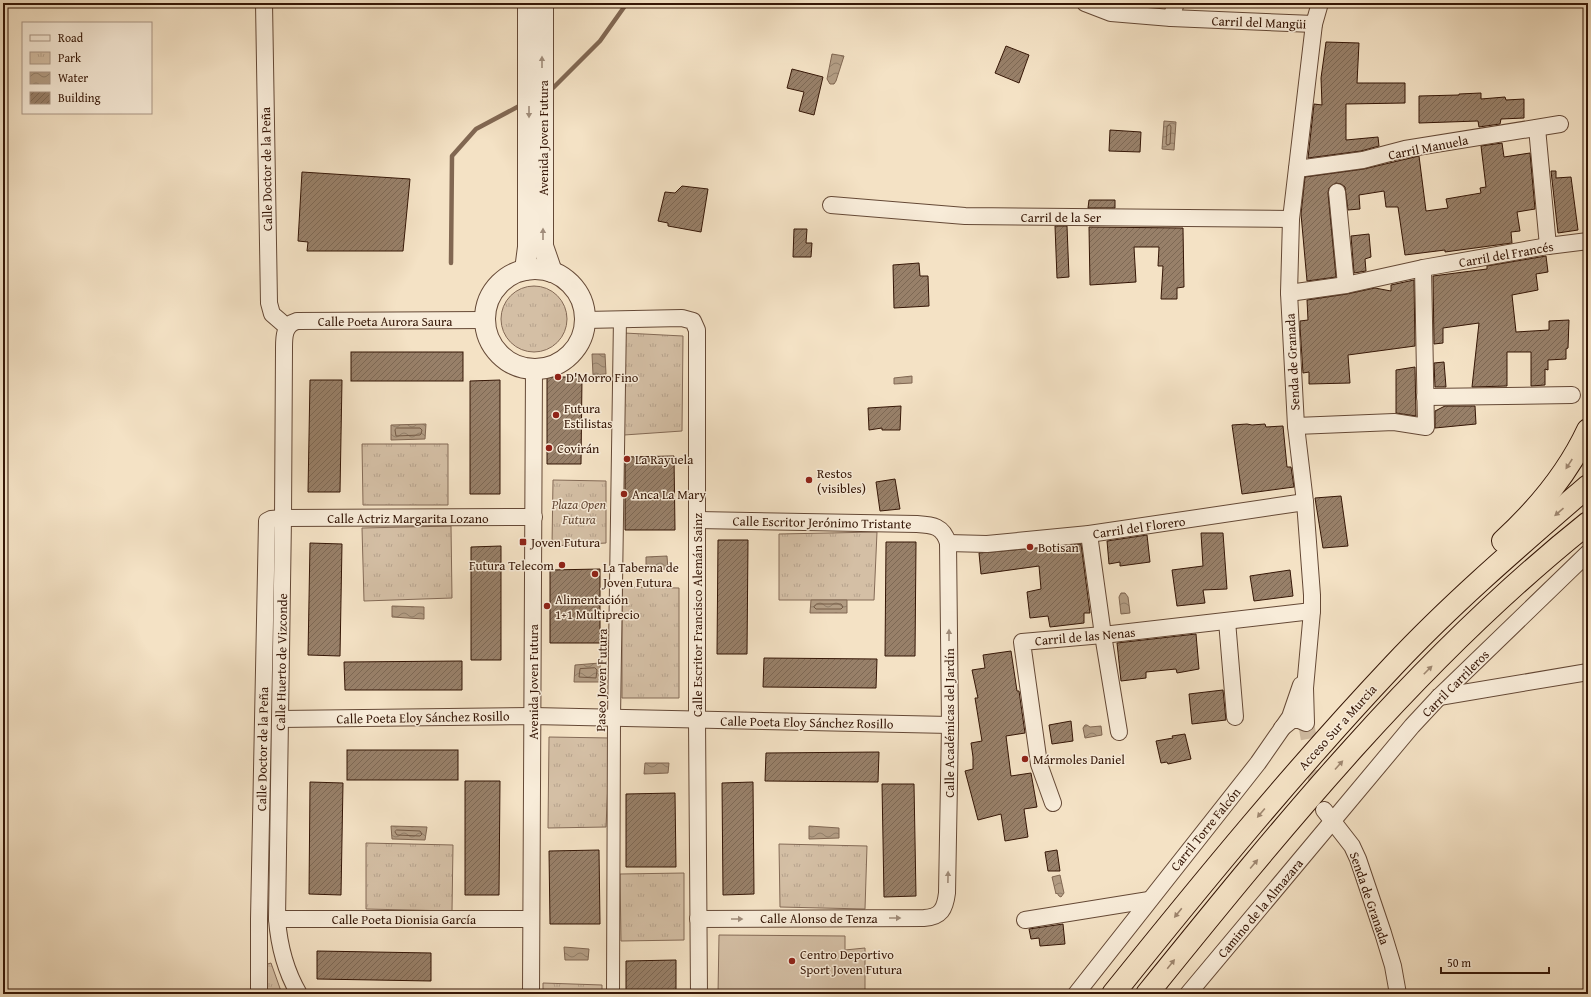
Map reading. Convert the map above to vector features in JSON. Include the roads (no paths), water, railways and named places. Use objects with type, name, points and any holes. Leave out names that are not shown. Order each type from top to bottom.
[{"type":"highway","points":[[1280,792],[1356,690],[1445,596],[1526,520],[1545,498],[1575,455],[1588,430]]},
{"type":"highway","name":"Acceso Sur a Murcia","points":[[1113,994],[1280,792],[1394,665],[1486,576],[1588,486]]},
{"type":"highway","name":"Acceso Sur a Murcia","points":[[1146,994],[1299,810],[1372,728],[1462,636],[1559,546],[1588,523]]},
{"type":"street","name":"Calle Doctor de la Peña","points":[[264,3],[269,303],[272,314],[287,327]]},
{"type":"street","name":"Avenida Joven Futura","points":[[525,270],[528,247],[528,3]]},
{"type":"street","name":"Avenida Joven Futura","points":[[543,3],[543,246],[552,272]]},
{"type":"street","name":"Carril del Mangüi","points":[[1085,3],[1111,13],[1173,11],[1314,24]]},
{"type":"street","name":"Senda de Granada","points":[[1282,728],[1292,720],[1299,720],[1306,723],[1305,688],[1312,611],[1310,555],[1296,426],[1289,293],[1291,219],[1314,24],[1320,3]]},
{"type":"street","name":"Carril Manuela","points":[[1297,168],[1363,160],[1405,149],[1560,124]]},
{"type":"street","points":[[1537,128],[1548,246]]},
{"type":"street","points":[[1337,192],[1346,285]]},
{"type":"street","name":"Carril de la Ser","points":[[831,205],[965,216],[1291,219]]},
{"type":"street","name":"Carril del Francés","points":[[1289,293],[1346,285],[1423,268],[1548,246],[1588,241]]},
{"type":"street","points":[[1296,426],[1394,422],[1426,427],[1423,268]]},
{"type":"street","points":[[539,269],[552,272],[570,283],[581,300],[585,320],[581,339],[570,356],[554,366],[534,370],[519,367],[505,360],[494,349],[487,336],[485,320],[488,301],[499,284],[511,275],[525,270],[539,269]]},
{"type":"street","name":"Calle Escritor Francisco Alemán Sainz","points":[[585,320],[620,318],[682,318],[693,322],[697,330],[698,520],[696,720],[698,994]]},
{"type":"street","name":"Paseo Joven Futura","points":[[613,994],[614,718],[620,318]]},
{"type":"street","name":"Calle Poeta Aurora Saura","points":[[287,327],[294,322],[306,321],[485,320]]},
{"type":"street","name":"Calle Huerto de Vizconde","points":[[287,327],[284,340],[277,919],[279,940],[285,965],[299,994]]},
{"type":"street","name":"Avenida Joven Futura","points":[[531,994],[534,370]]},
{"type":"street","points":[[1425,397],[1572,395]]},
{"type":"street","name":"Carril del Florero","points":[[946,538],[987,544],[1089,534],[1305,502]]},
{"type":"street","name":"Calle Actriz Margarita Lozano","points":[[283,518],[534,517]]},
{"type":"street","name":"Calle Doctor de la Peña","points":[[259,994],[259,911],[267,524],[271,519],[283,518]]},
{"type":"street","name":"Calle Escritor Jerónimo Tristante","points":[[698,520],[917,524],[937,527],[946,538]]},
{"type":"street","points":[[1089,534],[1103,635],[1119,732]]},
{"type":"street","name":"Calle Académicas del Jardín","points":[[939,914],[945,904],[947,893],[950,725],[946,538]]},
{"type":"street","name":"Carril Carrileros","points":[[1328,816],[1439,697],[1588,553]]},
{"type":"street","name":"Carril de las Nenas","points":[[1053,803],[1039,764],[1022,642],[1103,635],[1312,611]]},
{"type":"street","points":[[1227,621],[1236,717]]},
{"type":"street","name":"Carril Torre Falcón","points":[[1076,994],[1258,762],[1290,717],[1296,701],[1308,650]]},
{"type":"street","points":[[1439,697],[1588,672]]},
{"type":"street","name":"Calle Poeta Eloy Sánchez Rosillo","points":[[280,719],[533,716],[950,725]]},
{"type":"street","name":"Senda de Granada","points":[[1328,816],[1352,846],[1358,860],[1393,966],[1398,994]]},
{"type":"street","name":"Camino de la Almazara","points":[[1188,994],[1328,816]]},
{"type":"street","points":[[1025,920],[1149,900]]},
{"type":"street","name":"Calle Alonso de Tenza","points":[[698,919],[931,918],[939,914]]},
{"type":"street","name":"Calle Poeta Dionisia García","points":[[277,919],[531,919]]},
{"type":"water","points":[[832,54],[844,56],[836,81],[834,84],[830,84],[827,79]]},
{"type":"water","points":[[1164,121],[1176,122],[1174,150],[1162,149]]},
{"type":"water","points":[[592,354],[605,354],[606,374],[593,375]]},
{"type":"water","points":[[912,376],[912,383],[894,384],[894,378]]},
{"type":"water","points":[[426,424],[425,439],[391,440],[391,425]]},
{"type":"water","points":[[667,556],[668,569],[646,570],[646,557]]},
{"type":"water","points":[[1121,593],[1125,593],[1128,597],[1130,613],[1121,614],[1119,597]]},
{"type":"water","points":[[811,600],[847,600],[847,613],[810,613]]},
{"type":"water","points":[[392,606],[424,607],[424,619],[392,617]]},
{"type":"water","points":[[600,663],[601,682],[574,682],[575,665]]},
{"type":"water","points":[[1085,725],[1090,727],[1101,726],[1102,735],[1085,738],[1083,728]]},
{"type":"water","points":[[645,763],[669,763],[668,773],[644,774]]},
{"type":"water","points":[[391,826],[427,827],[425,840],[392,839]]},
{"type":"water","points":[[809,826],[839,828],[839,838],[809,839]]},
{"type":"water","points":[[1060,875],[1064,893],[1061,897],[1057,893],[1056,894],[1052,877]]},
{"type":"water","points":[[564,947],[589,949],[588,960],[565,960]]},
{"type":"waterway","points":[[553,88],[600,41],[627,3]]},
{"type":"waterway","points":[[451,263],[452,156],[476,129],[521,105]]},
{"type":"tunnel","points":[[1306,723],[1319,796]]},
{"type":"place","name":"D'Morro Fino","points":[[558,377]]},
{"type":"place","name":"Futura Estilistas","points":[[556,415]]},
{"type":"place","name":"Covirán","points":[[549,448]]},
{"type":"place","name":"La Rayuela","points":[[627,459]]},
{"type":"place","name":"Restos (visibles)","points":[[809,480]]},
{"type":"place","name":"Anca La Mary","points":[[624,494]]},
{"type":"place","name":"Joven Futura","points":[[523,542]]},
{"type":"place","name":"Botisan","points":[[1030,547]]},
{"type":"place","name":"Futura Telecom","points":[[562,565]]},
{"type":"place","name":"La Taberna de Joven Futura","points":[[595,574]]},
{"type":"place","name":"Alimentación 1+1 Multiprecio","points":[[547,606]]},
{"type":"place","name":"Mármoles Daniel","points":[[1025,759]]},
{"type":"place","name":"Centro Deportivo Sport Joven Futura","points":[[792,961]]},
{"type":"park label","name":"Plaza Open Futura","points":[[579,512]]}]
